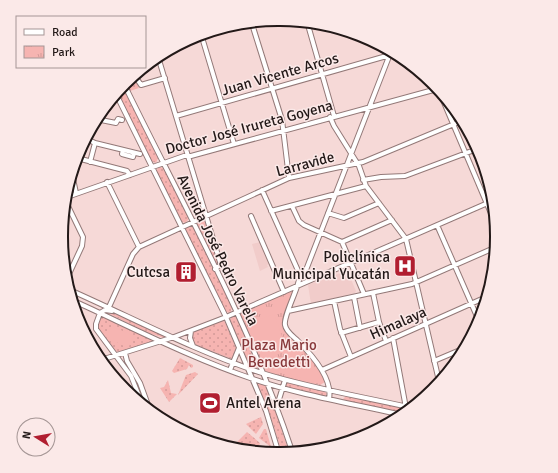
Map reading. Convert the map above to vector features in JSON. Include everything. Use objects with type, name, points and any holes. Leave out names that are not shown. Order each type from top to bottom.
[{"type":"street","points":[[253,28],[284,130],[283,135],[289,178]]},
{"type":"street","points":[[309,28],[322,73],[334,126],[358,164],[366,186],[406,239],[437,375]]},
{"type":"street","points":[[203,40],[234,144]]},
{"type":"street","name":"Juan Vicente Arcos","points":[[176,116],[322,73],[387,56]]},
{"type":"street","points":[[300,275],[306,270],[389,57]]},
{"type":"street","points":[[160,63],[220,262],[220,265],[215,269]]},
{"type":"street","points":[[138,80],[141,85],[164,78]]},
{"type":"street","name":"Avenida José Pedro Varela","points":[[127,91],[237,312],[277,406],[290,447]]},
{"type":"street","name":"Doctor José Irureta Goyena","points":[[73,194],[163,163],[332,116],[370,108],[431,91]]},
{"type":"street","name":"Avenida José Pedro Varela","points":[[119,100],[226,317],[270,422],[277,447]]},
{"type":"street","points":[[447,109],[486,198]]},
{"type":"street","points":[[104,121],[116,123],[118,119],[122,120]]},
{"type":"street","name":"Larravide","points":[[139,247],[289,178],[358,164],[456,123]]},
{"type":"street","points":[[91,141],[140,154]]},
{"type":"street","points":[[90,162],[95,143]]},
{"type":"street","points":[[363,180],[381,176],[405,176],[471,151]]},
{"type":"street","points":[[83,160],[128,171],[130,174]]},
{"type":"street","points":[[107,182],[139,247],[133,254],[109,308]]},
{"type":"street","points":[[271,211],[366,186]]},
{"type":"street","points":[[75,188],[76,193]]},
{"type":"street","points":[[262,190],[300,275],[299,285],[285,320],[285,327],[309,352],[322,370],[330,391],[329,399]]},
{"type":"street","points":[[328,213],[344,218],[379,203]]},
{"type":"street","points":[[107,358],[174,337],[226,317],[308,280],[487,204]]},
{"type":"street","points":[[292,206],[301,224],[342,242],[364,294]]},
{"type":"street","points":[[70,210],[83,237],[82,246],[71,269]]},
{"type":"street","points":[[251,216],[284,292]]},
{"type":"street","points":[[342,242],[392,220]]},
{"type":"street","points":[[437,225],[475,312]]},
{"type":"street","points":[[288,311],[417,282],[489,250]]},
{"type":"street","points":[[306,270],[309,276],[308,280]]},
{"type":"street","points":[[77,293],[195,347],[247,368],[285,380],[330,391],[404,406]]},
{"type":"street","points":[[373,293],[378,322],[386,341]]},
{"type":"street","points":[[354,297],[360,328]]},
{"type":"street","name":"Himalaya","points":[[322,370],[479,300]]},
{"type":"street","points":[[334,301],[342,333],[351,357]]},
{"type":"street","points":[[80,304],[161,341],[252,379],[341,402],[394,413]]},
{"type":"street","points":[[100,304],[96,329],[131,376],[138,393]]},
{"type":"street","points":[[99,312],[107,310],[128,319],[132,318]]},
{"type":"street","points":[[342,333],[378,322]]},
{"type":"street","points":[[191,331],[190,338],[195,347],[194,355]]},
{"type":"street","points":[[393,338],[406,404]]},
{"type":"street","points":[[230,370],[239,348]]},
{"type":"street","points":[[203,359],[206,351]]},
{"type":"street","points":[[434,361],[454,352]]},
{"type":"street","points":[[125,353],[127,361],[140,383],[146,400]]},
{"type":"street","points":[[214,364],[217,356]]},
{"type":"street","points":[[277,406],[285,380]]},
{"type":"street","points":[[341,402],[343,393]]},
{"type":"shaded area","points":[[260,242],[269,264],[267,265],[268,267],[260,271],[252,244]]},
{"type":"shaded area","points":[[347,270],[356,291],[355,293],[311,304],[308,285]]},
{"type":"green space","points":[[136,82],[139,88],[130,91],[129,89]]},
{"type":"green space","points":[[126,92],[158,158],[156,163],[151,161],[120,99]]},
{"type":"green space","points":[[159,166],[163,168],[188,217],[188,220],[185,223],[181,221],[156,172]]},
{"type":"green space","points":[[204,219],[218,263],[217,265],[196,225],[198,221]]},
{"type":"green space","points":[[189,226],[193,227],[232,307],[231,312],[229,313],[225,311],[186,231],[186,228]]},
{"type":"green space","name":"Plaza Mario Benedetti","points":[[295,289],[283,325],[309,355],[320,371],[325,382],[320,385],[289,379],[265,371],[241,316],[241,312]]},
{"type":"green space","points":[[106,312],[110,312],[139,323],[167,337],[164,338],[146,332]]},
{"type":"green space","points":[[274,314],[287,351],[262,360],[249,323]]},
{"type":"green space","points":[[103,316],[155,341],[117,352],[97,327],[100,317]]},
{"type":"green space","points":[[232,316],[237,317],[258,369],[249,366],[230,320]]},
{"type":"green space","points":[[222,320],[225,322],[236,348],[232,359],[192,342],[193,332]]},
{"type":"green space","points":[[112,326],[134,336],[128,348],[106,337]]},
{"type":"green space","points":[[180,358],[193,365],[193,367],[191,368],[189,365],[187,369],[174,373],[172,371]]},
{"type":"green space","points":[[291,358],[314,364],[310,380],[287,373]]},
{"type":"green space","points":[[195,372],[198,374],[178,395],[186,375]]},
{"type":"green space","points":[[168,380],[171,393],[177,394],[169,402],[160,388],[164,387]]},
{"type":"green space","points":[[287,382],[325,392],[327,394],[324,397],[285,387]]},
{"type":"green space","points":[[257,384],[267,386],[287,447],[280,447],[272,421]]},
{"type":"green space","points":[[346,396],[402,408],[397,411],[346,401],[343,399]]},
{"type":"green space","points":[[261,417],[263,424],[256,434],[246,424]]},
{"type":"green space","points":[[264,429],[266,429],[271,447],[259,438]]},
{"type":"green space","points":[[247,432],[260,443],[259,446],[236,443]]},
{"type":"place","name":"Policlínica Municipal Yucatán","points":[[405,266]]},
{"type":"place","name":"Cutcsa","points":[[186,272]]},
{"type":"place","name":"Antel Arena","points":[[210,403]]}]
